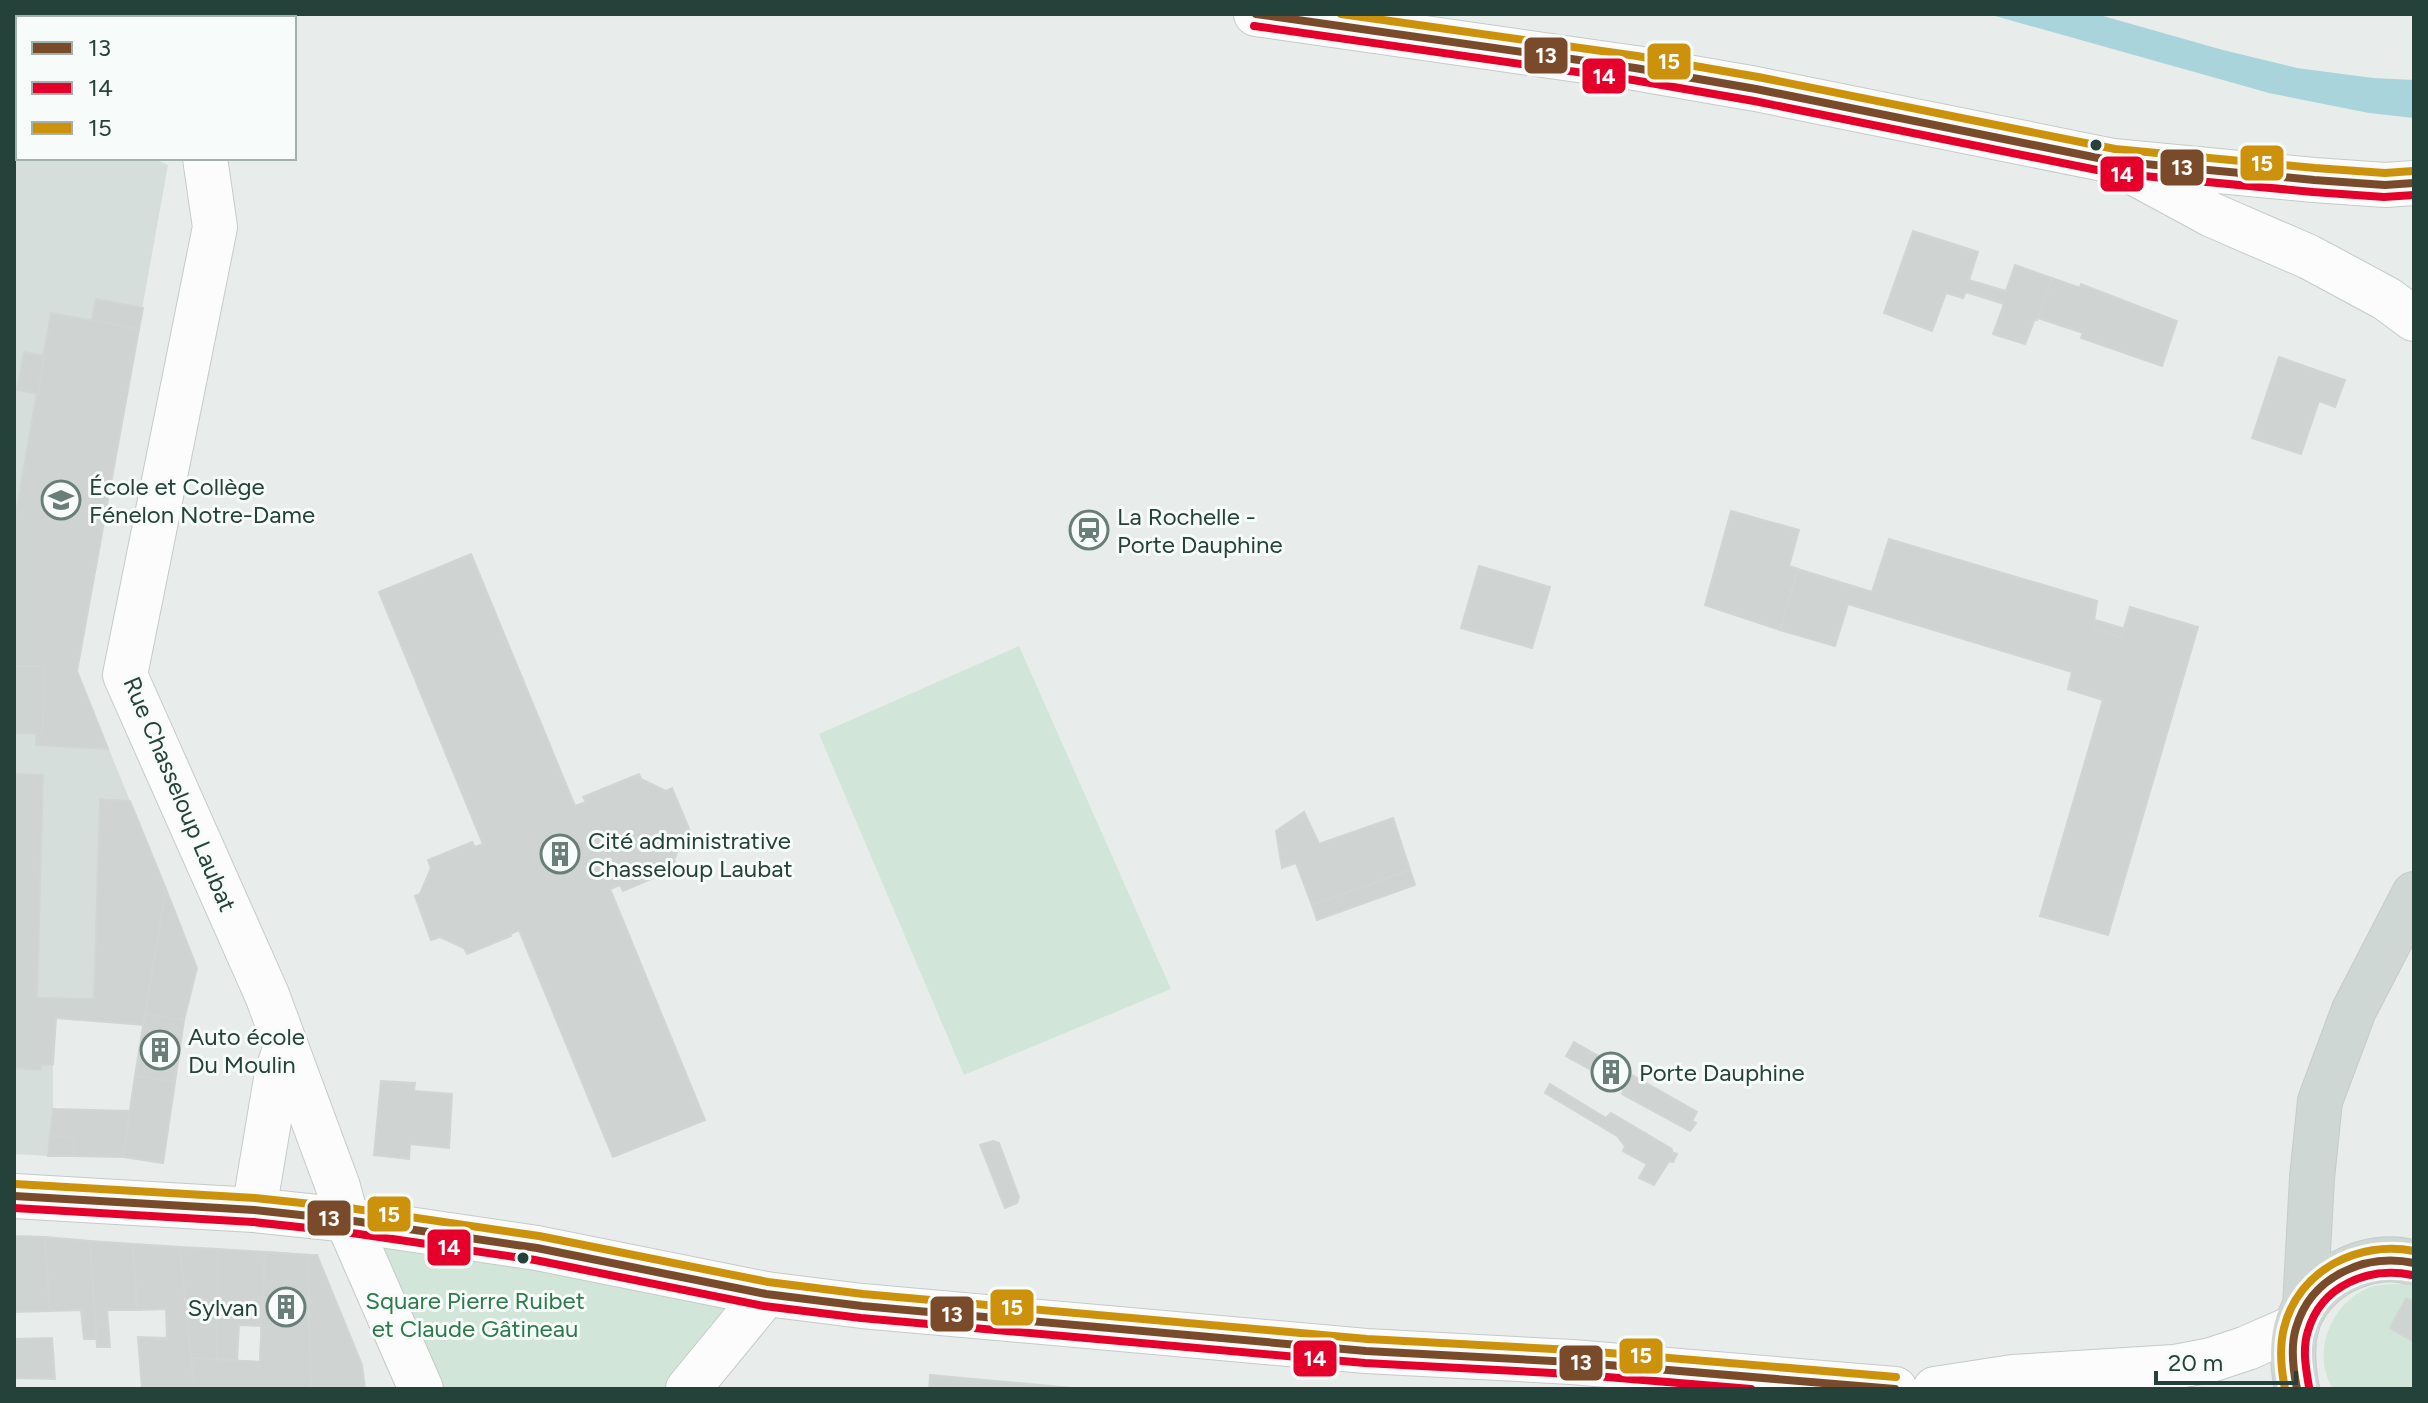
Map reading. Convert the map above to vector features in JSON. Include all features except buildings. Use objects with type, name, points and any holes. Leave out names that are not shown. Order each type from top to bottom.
[{"type":"main road","points":[[2297,1389],[2292,1362],[2301,1316],[2320,1101],[2354,1010],[2414,894]]},
{"type":"main road","points":[[2301,1316],[2325,1284],[2348,1268],[2371,1261],[2403,1259],[2414,1263]]},
{"type":"street","points":[[1256,14],[1756,89],[2113,161],[2314,180],[2385,185],[2414,183]]},
{"type":"street","name":"Rue Chasseloup Laubat","points":[[205,160],[215,227],[125,675],[267,995],[338,1187],[347,1220],[421,1389]]},
{"type":"street","points":[[2113,161],[2212,215],[2309,257],[2387,299],[2414,319]]},
{"type":"street","points":[[254,1210],[277,1073],[286,1046]]},
{"type":"street","points":[[14,1196],[254,1210],[347,1220],[537,1248],[766,1294],[862,1306],[1380,1352],[1572,1362],[1895,1389]]},
{"type":"street","points":[[688,1389],[766,1294]]},
{"type":"street","points":[[1935,1389],[2013,1377],[2124,1380],[2211,1360],[2247,1348],[2301,1316]]},
{"type":"shaded area","name":"École et Collège Fénelon Notre-Dame","points":[[14,94],[16,160],[157,160],[168,165],[77,671],[130,801],[100,799],[94,999],[58,999],[48,1156],[14,1154]]},
{"type":"green space","points":[[1019,646],[1171,989],[964,1075],[819,734]]},
{"type":"green space","name":"Square Pierre Ruibet et Claude Gâtineau","points":[[347,1220],[766,1294],[688,1389],[421,1389]]},
{"type":"green space","points":[[2403,1284],[2414,1287],[2414,1389],[2333,1389],[2327,1376],[2324,1347],[2334,1319],[2353,1296],[2366,1289]]},
{"type":"water","points":[[1988,14],[2096,14],[2297,68],[2414,80],[2414,118],[2369,113],[2269,93]]},
{"type":"transit line","name":"13","points":[[1256,14],[1635,68],[1756,89],[2113,161],[2314,180],[2385,185],[2414,183]]},
{"type":"transit line","name":"15","points":[[1341,14],[1637,56],[1758,77],[2115,149],[2315,168],[2385,173],[2413,171]]},
{"type":"transit line","name":"14","points":[[1254,26],[1633,80],[1754,101],[2112,173],[2313,192],[2384,197],[2414,195]]},
{"type":"transit line","name":"15","points":[[15,1184],[255,1198],[349,1208],[539,1236],[768,1282],[863,1294],[1367,1339],[1573,1350],[1896,1377]]},
{"type":"transit line","name":"13","points":[[14,1196],[254,1210],[347,1220],[537,1248],[766,1294],[862,1306],[1366,1351],[1572,1362],[1895,1389]]},
{"type":"transit line","name":"14","points":[[14,1208],[253,1222],[345,1232],[535,1260],[764,1306],[861,1318],[1365,1363],[1571,1374],[1751,1389]]},
{"type":"transit line","name":"15","points":[[2285,1389],[2282,1336],[2291,1308],[2302,1290],[2317,1275],[2352,1255],[2372,1250],[2414,1251]]},
{"type":"transit line","name":"13","points":[[2297,1389],[2294,1335],[2303,1310],[2314,1294],[2342,1272],[2359,1265],[2395,1261],[2414,1263]]},
{"type":"transit line","name":"14","points":[[2309,1387],[2306,1338],[2314,1315],[2324,1302],[2335,1291],[2363,1277],[2395,1273],[2412,1275]]},
{"type":"place","name":"École et Collège Fénelon Notre-Dame","points":[[61,500]]},
{"type":"place","name":"La Rochelle - Porte Dauphine","points":[[1089,530]]},
{"type":"place","name":"Cité administrative Chasseloup Laubat","points":[[560,854]]},
{"type":"place","name":"Auto école Du Moulin","points":[[160,1050]]},
{"type":"place","name":"Porte Dauphine","points":[[1611,1072]]},
{"type":"place","name":"Sylvan","points":[[286,1307]]}]
